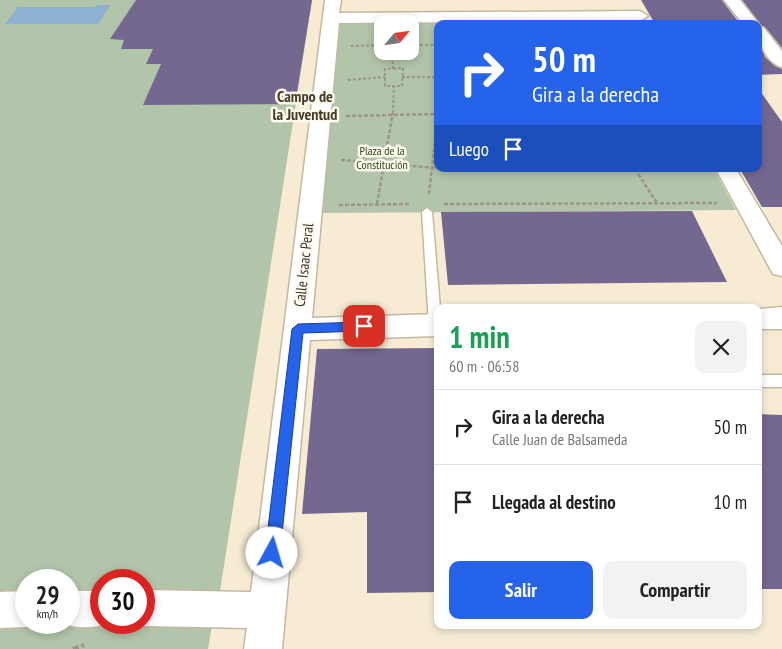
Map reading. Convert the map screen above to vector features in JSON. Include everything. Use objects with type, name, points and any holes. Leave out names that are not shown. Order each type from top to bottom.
[{"type":"street","points":[[332,9],[642,20],[632,0]]},
{"type":"street","points":[[732,0],[748,20]]},
{"type":"street","name":"Calle Isaac Peral","points":[[263,649],[332,9]]},
{"type":"street","points":[[762,38],[782,62]]},
{"type":"street","points":[[728,172],[782,267]]},
{"type":"street","points":[[762,319],[782,318]]},
{"type":"street","points":[[298,329],[434,325]]},
{"type":"street","points":[[155,608],[266,610]]},
{"type":"street","points":[[0,610],[15,609]]},
{"type":"lane","points":[[427,208],[434,304]]},
{"type":"lane","points":[[762,381],[782,381]]},
{"type":"path","points":[[419,45],[434,45]]},
{"type":"path","points":[[328,46],[374,46]]},
{"type":"path","points":[[393,60],[394,68]]},
{"type":"path","points":[[403,68],[402,76],[402,86],[385,86],[385,69],[403,68]]},
{"type":"path","points":[[402,76],[434,77]]},
{"type":"path","points":[[324,81],[385,77]]},
{"type":"path","points":[[377,204],[393,115],[394,86]]},
{"type":"path","points":[[321,116],[434,115]]},
{"type":"path","points":[[427,208],[434,150]]},
{"type":"path","points":[[316,158],[432,168]]},
{"type":"path","points":[[637,172],[657,203]]},
{"type":"path","points":[[310,205],[377,204],[427,208],[745,203]]},
{"type":"green space","points":[[0,0],[312,0],[220,591],[155,592],[155,569],[90,569],[90,592],[80,592],[80,569],[15,569],[15,593],[0,593]]},
{"type":"green space","name":"Plaza de la Constitución","points":[[340,23],[374,23],[374,60],[419,60],[419,23],[434,23],[434,172],[716,172],[736,210],[322,213]]},
{"type":"green space","points":[[155,608],[215,608],[208,649],[0,649],[0,610],[15,609],[15,634],[80,634],[80,609],[90,609],[90,634],[155,634]]},
{"type":"water","points":[[97,5],[110,5],[98,24],[5,24],[18,7],[95,7]]},
{"type":"building","points":[[136,0],[312,0],[295,104],[143,105],[161,64],[146,64],[153,49],[121,49],[124,40],[110,39]]},
{"type":"building","points":[[641,0],[722,0],[737,20],[653,20]]},
{"type":"building","points":[[742,0],[782,0],[782,48],[762,26],[762,20],[757,20]]},
{"type":"building","points":[[762,50],[765,57],[775,66],[782,69],[782,74],[762,75]]},
{"type":"building","points":[[762,94],[782,122],[782,207],[762,207],[742,172],[762,172]]},
{"type":"building","points":[[692,211],[727,282],[448,285],[441,212]]},
{"type":"building","points":[[434,348],[434,592],[367,593],[367,512],[302,514],[317,349]]},
{"type":"building","points":[[762,414],[782,415],[782,589],[762,589]]},
{"type":"district","name":"Campo de la Juventud","points":[[305,105]]},
{"type":"route","points":[[272,553],[298,329],[364,326]]}]
